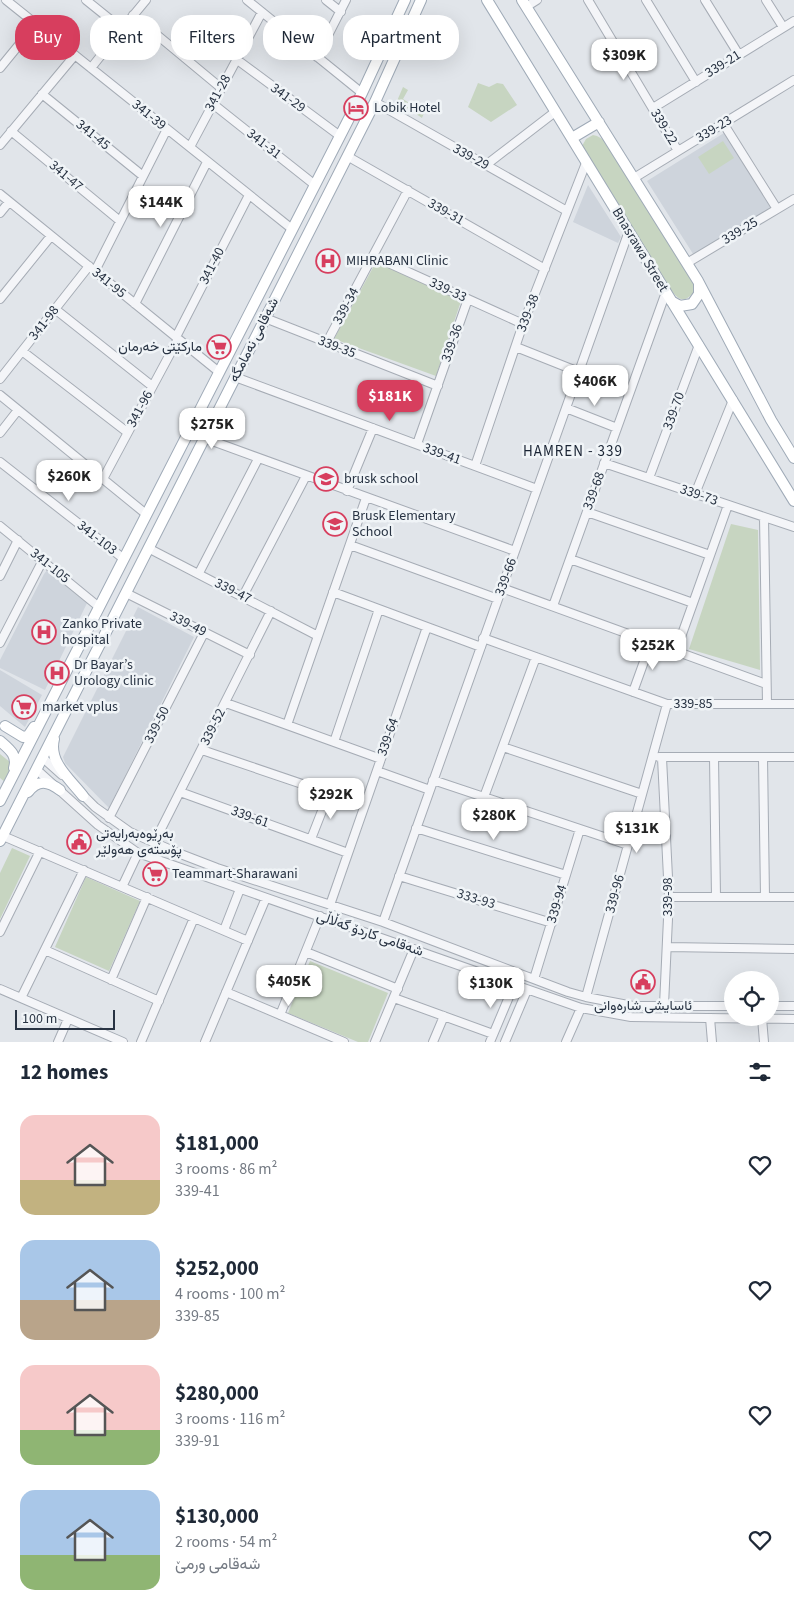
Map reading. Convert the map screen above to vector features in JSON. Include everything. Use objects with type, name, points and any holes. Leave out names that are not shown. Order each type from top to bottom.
[{"type":"main road","name":"شەقامی نەمامگە","points":[[3,792],[29,746],[362,93],[405,0]]},
{"type":"main road","name":"شەقامی نەمامگە","points":[[18,805],[375,102],[421,0]]},
{"type":"main road","name":"Bnasrawa Street","points":[[487,0],[794,501]]},
{"type":"main road","points":[[524,3],[698,280],[771,420],[794,458]]},
{"type":"main road","points":[[572,138],[599,122]]},
{"type":"main road","points":[[668,296],[676,304],[683,306],[694,302],[700,292],[698,280]]},
{"type":"main road","points":[[239,333],[253,341]]},
{"type":"main road","points":[[168,472],[183,480]]},
{"type":"main road","points":[[2,724],[19,736],[28,736],[48,699],[64,677]]},
{"type":"main road","points":[[2,724],[43,758]]},
{"type":"main road","points":[[59,724],[53,742],[54,757],[83,796]]},
{"type":"main road","points":[[0,740],[37,770]]},
{"type":"main road","points":[[0,740],[16,758],[15,766],[3,792]]},
{"type":"main road","points":[[1,838],[18,805],[32,787],[37,783],[49,783],[60,790]]},
{"type":"street","name":"341-39","points":[[6,0],[25,15]]},
{"type":"street","points":[[86,0],[105,15]]},
{"type":"street","points":[[134,15],[146,0]]},
{"type":"street","points":[[247,0],[266,15]]},
{"type":"street","points":[[326,0],[341,12]]},
{"type":"street","points":[[333,27],[346,0]]},
{"type":"street","points":[[524,3],[537,0]]},
{"type":"street","name":"339-22","points":[[588,0],[678,151]]},
{"type":"street","points":[[646,0],[696,82]]},
{"type":"street","points":[[705,0],[739,55]]},
{"type":"street","points":[[766,0],[783,27]]},
{"type":"street","name":"341-28","points":[[253,29],[262,12]]},
{"type":"street","name":"339-21","points":[[653,108],[794,21]]},
{"type":"street","points":[[161,39],[221,88]]},
{"type":"street","points":[[0,68],[15,50]]},
{"type":"street","name":"341-39","points":[[80,59],[292,230]]},
{"type":"street","points":[[0,145],[71,60]]},
{"type":"street","points":[[91,68],[97,60]]},
{"type":"street","name":"341-28","points":[[190,147],[236,60]]},
{"type":"street","name":"341-29","points":[[236,60],[340,136]]},
{"type":"street","points":[[321,60],[362,93]]},
{"type":"street","name":"339-23","points":[[634,178],[794,80]]},
{"type":"street","name":"341-45","points":[[42,94],[143,176]]},
{"type":"street","name":"339-29","points":[[375,102],[567,211]]},
{"type":"street","name":"341-31","points":[[213,104],[315,185]]},
{"type":"street","points":[[486,165],[555,112]]},
{"type":"street","points":[[723,123],[777,209]]},
{"type":"street","name":"341-98","points":[[0,379],[56,309],[92,269],[120,221],[167,129]]},
{"type":"street","name":"341-47","points":[[11,131],[120,221]]},
{"type":"street","name":"339-31","points":[[347,156],[545,269]]},
{"type":"street","points":[[135,304],[208,162]]},
{"type":"street","name":"339-38","points":[[474,466],[523,324],[586,163]]},
{"type":"street","name":"339-34","points":[[327,342],[408,190]]},
{"type":"street","name":"341-95","points":[[0,194],[219,372]]},
{"type":"street","name":"341-40","points":[[177,338],[249,195]]},
{"type":"street","name":"339-25","points":[[687,263],[794,199]]},
{"type":"street","points":[[0,213],[9,202]]},
{"type":"street","name":"339-66","points":[[383,922],[629,231]]},
{"type":"street","points":[[0,299],[51,236]]},
{"type":"street","name":"339-33","points":[[374,256],[523,324]]},
{"type":"street","name":"339-68","points":[[553,606],[604,463],[668,296]]},
{"type":"street","name":"339-36","points":[[417,444],[468,299]]},
{"type":"street","points":[[56,309],[152,386]]},
{"type":"street","name":"339-35","points":[[265,318],[438,386]]},
{"type":"street","name":"341-96","points":[[103,479],[177,338]]},
{"type":"street","name":"339-70","points":[[649,478],[698,345]]},
{"type":"street","points":[[516,347],[579,372]]},
{"type":"street","points":[[22,351],[128,432]]},
{"type":"street","name":"339-41","points":[[235,377],[537,489]]},
{"type":"street","points":[[0,395],[146,514]]},
{"type":"street","points":[[695,494],[733,400]]},
{"type":"street","points":[[566,408],[617,428]]},
{"type":"street","points":[[0,433],[18,410]]},
{"type":"street","points":[[347,491],[373,428]]},
{"type":"street","points":[[204,438],[515,551]]},
{"type":"street","points":[[199,574],[258,459]]},
{"type":"street","name":"341-103","points":[[0,462],[124,559]]},
{"type":"street","name":"339-73","points":[[604,463],[794,527]]},
{"type":"street","points":[[243,596],[306,476]]},
{"type":"street","points":[[287,725],[366,498]]},
{"type":"street","points":[[676,651],[728,505]]},
{"type":"street","points":[[587,512],[710,555]]},
{"type":"street","points":[[764,517],[767,704]]},
{"type":"street","name":"341-105","points":[[0,526],[99,607]]},
{"type":"street","points":[[0,576],[18,540]]},
{"type":"street","points":[[350,546],[498,599]]},
{"type":"street","name":"339-47","points":[[148,548],[318,636]]},
{"type":"street","points":[[570,559],[693,603]]},
{"type":"street","points":[[0,643],[43,560]]},
{"type":"street","points":[[502,588],[766,684]]},
{"type":"street","points":[[333,592],[481,647]]},
{"type":"street","name":"339-49","points":[[126,593],[250,655]]},
{"type":"street","points":[[334,742],[379,609]]},
{"type":"street","name":"339-52","points":[[154,843],[272,611]]},
{"type":"street","name":"339-64","points":[[330,905],[427,627]]},
{"type":"street","name":"339-50","points":[[109,818],[204,633]]},
{"type":"street","name":"339-85","points":[[484,638],[667,704],[794,704]]},
{"type":"street","points":[[633,692],[651,642]]},
{"type":"street","points":[[484,797],[536,657]]},
{"type":"street","points":[[226,703],[381,759]]},
{"type":"street","name":"339-96","points":[[586,998],[667,704]]},
{"type":"street","points":[[503,747],[642,794]]},
{"type":"street","points":[[202,750],[364,806]]},
{"type":"street","points":[[653,755],[662,758],[794,757]]},
{"type":"street","points":[[714,757],[716,897]]},
{"type":"street","points":[[763,757],[765,897]]},
{"type":"street","name":"شەقامی کاردۆ گەڵاڵی","points":[[43,758],[83,796],[109,818],[130,832],[217,868],[383,922],[452,950],[586,998],[633,1006],[724,1006]]},
{"type":"street","name":"339-98","points":[[662,758],[669,897],[664,1005]]},
{"type":"street","name":"شەقامی کاردۆ گەڵاڵی","points":[[37,770],[98,825],[138,853],[582,1008],[631,1017],[724,1018]]},
{"type":"street","points":[[377,771],[430,790]]},
{"type":"street","points":[[433,780],[628,845]]},
{"type":"street","name":"339-61","points":[[180,792],[348,853]]},
{"type":"street","points":[[311,839],[329,793]]},
{"type":"street","points":[[416,828],[566,876]]},
{"type":"street","name":"339-94","points":[[534,979],[580,829]]},
{"type":"street","points":[[1,838],[40,851],[248,941]]},
{"type":"street","points":[[0,932],[40,851]]},
{"type":"street","points":[[122,887],[138,853]]},
{"type":"street","points":[[21,998],[84,870]]},
{"type":"street","name":"333-93","points":[[399,876],[552,923]]},
{"type":"street","points":[[224,930],[240,889]]},
{"type":"street","points":[[111,980],[146,897]]},
{"type":"street","points":[[669,897],[794,897]]},
{"type":"street","points":[[205,1042],[266,898]]},
{"type":"street","points":[[280,1015],[320,916]]},
{"type":"street","points":[[141,1042],[194,918]]},
{"type":"street","points":[[667,947],[794,949]]},
{"type":"street","points":[[375,1042],[414,949]]},
{"type":"street","points":[[45,950],[159,1001]]},
{"type":"street","points":[[448,961],[452,950]]},
{"type":"street","points":[[306,952],[398,989]]},
{"type":"street","points":[[490,1042],[514,985]]},
{"type":"street","points":[[0,989],[123,1042]]},
{"type":"street","points":[[505,1042],[526,990]]},
{"type":"street","points":[[226,992],[280,1015],[325,1038],[344,1042]]},
{"type":"street","points":[[394,998],[494,1034]]},
{"type":"street","points":[[779,1006],[794,1006]]},
{"type":"street","points":[[566,1042],[582,1008]]},
{"type":"street","points":[[433,1042],[444,1016]]},
{"type":"street","points":[[710,1018],[712,1042]]},
{"type":"street","points":[[58,1042],[68,1019]]},
{"type":"street","name":"شەقامی کاردۆ گەڵاڵی","points":[[779,1019],[794,1019]]},
{"type":"street","points":[[763,1026],[764,1042]]},
{"type":"shaded area","points":[[724,133],[772,210],[695,257],[647,181]]},
{"type":"shaded area","points":[[588,185],[621,237],[618,243],[573,222]]},
{"type":"shaded area","name":"Zanko Private hospital","points":[[48,569],[88,601],[45,690],[0,668],[0,660]]},
{"type":"shaded area","points":[[138,607],[194,637],[109,808],[65,763],[63,757]]},
{"type":"shaded area","points":[[0,670],[42,695],[25,727],[0,706]]},
{"type":"green space","points":[[478,83],[489,87],[497,83],[503,84],[517,105],[491,122],[468,107]]},
{"type":"green space","points":[[403,87],[408,90],[403,99],[424,113],[422,118],[397,101]]},
{"type":"green space","points":[[593,135],[604,140],[693,283],[693,293],[688,298],[684,299],[676,296],[652,262],[582,146],[586,139]]},
{"type":"green space","points":[[723,141],[734,158],[709,174],[698,157]]},
{"type":"green space","points":[[376,262],[461,301],[436,376],[334,339]]},
{"type":"green space","points":[[731,524],[758,530],[760,670],[689,649]]},
{"type":"green space","points":[[0,754],[15,766],[5,782],[0,778]]},
{"type":"green space","points":[[12,848],[30,856],[0,919],[0,873]]},
{"type":"green space","points":[[86,877],[140,901],[109,971],[55,947]]},
{"type":"green space","points":[[310,961],[388,993],[368,1042],[358,1042],[288,1013]]},
{"type":"place","name":"Lobik Hotel","points":[[356,108]]},
{"type":"place","name":"MIHRABANI Clinic","points":[[328,261]]},
{"type":"place","name":"مارکێتی خەرمان","points":[[219,347]]},
{"type":"place","name":"brusk school","points":[[326,479]]},
{"type":"place","name":"Brusk Elementary School","points":[[335,524]]},
{"type":"place","name":"Zanko Private hospital","points":[[44,632]]},
{"type":"place","name":"Dr Bayar’s Urology clinic","points":[[57,673]]},
{"type":"place","name":"market vplus","points":[[24,707]]},
{"type":"place","name":"بەڕێوەبەرایەتی پۆستەی هەولێر","points":[[79,842]]},
{"type":"place","name":"Teammart-Sharawani","points":[[155,874]]},
{"type":"place","name":"ئاسایشی شارەوانی","points":[[643,982]]},
{"type":"district","name":"HAMREN - 339","points":[[573,451]]}]
